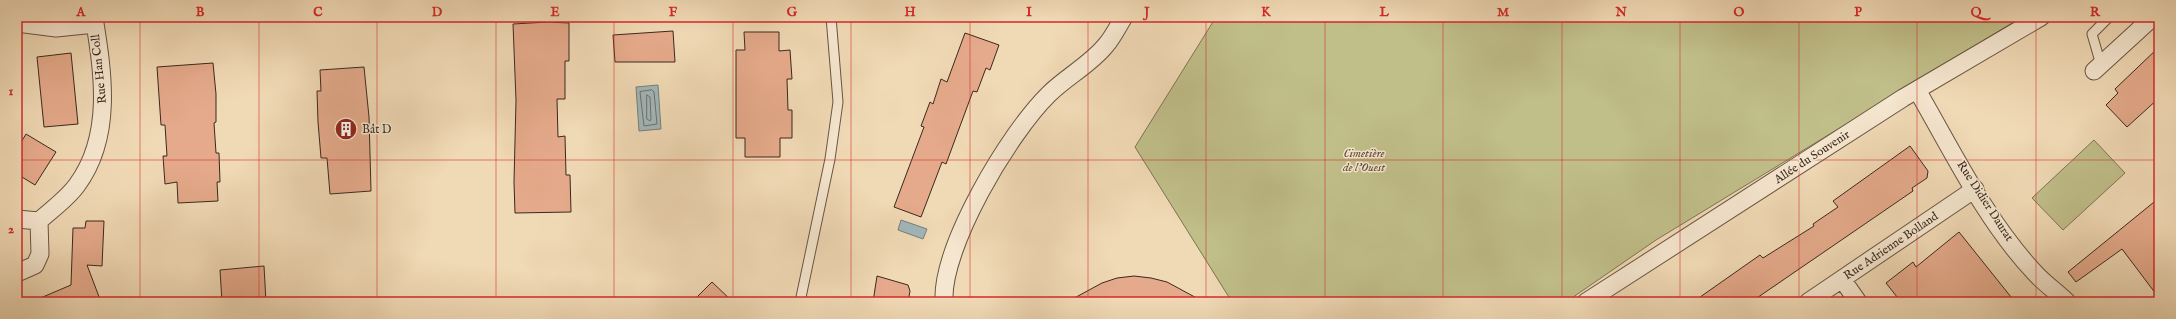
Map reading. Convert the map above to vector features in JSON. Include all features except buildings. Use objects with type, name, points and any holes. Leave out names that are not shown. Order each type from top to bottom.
[{"type":"street","points":[[944,302],[943,288],[959,236],[1001,154],[1048,95],[1106,46],[1124,17]]},
{"type":"street","name":"Allée du Souvenir","points":[[1586,302],[1917,90],[2041,17]]},
{"type":"street","points":[[2098,68],[2154,17]]},
{"type":"street","points":[[17,23],[56,28],[94,21]]},
{"type":"street","name":"Rue Han Coll","points":[[39,221],[76,186],[89,166],[99,142],[104,107],[94,21]]},
{"type":"street","name":"Rue Didier Daurat","points":[[1917,90],[1975,190],[2001,229],[2035,273],[2067,302]]},
{"type":"street","name":"Rue Adrienne Bolland","points":[[1808,302],[1975,190]]},
{"type":"street","points":[[17,219],[39,221],[40,254],[35,265],[17,273]]},
{"type":"street","points":[[1842,279],[1858,302]]},
{"type":"lane","points":[[800,302],[830,159],[838,102],[831,17]]},
{"type":"lane","points":[[2098,68],[2092,34],[2109,17]]},
{"type":"green space","name":"Cimetière de l'Ouest","points":[[1216,17],[2022,17],[1656,240],[1566,302],[1232,302],[1135,147]]},
{"type":"green space","points":[[2094,140],[2125,173],[2063,230],[2032,198]]},
{"type":"water","points":[[658,85],[661,129],[639,131],[636,87]]},
{"type":"water","points":[[901,220],[927,229],[923,239],[898,230]]},
{"type":"place","name":"Bât D","points":[[346,129]]}]
